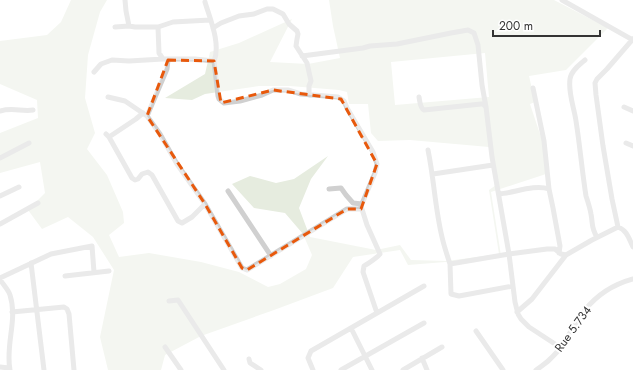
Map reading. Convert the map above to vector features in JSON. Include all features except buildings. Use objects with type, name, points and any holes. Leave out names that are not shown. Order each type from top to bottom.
[{"type":"street","points":[[125,0],[129,26]]},
{"type":"street","points":[[562,0],[633,40],[595,83],[603,146],[618,227]]},
{"type":"street","points":[[205,2],[216,46],[214,60],[219,99],[224,103],[262,95],[273,90],[288,90],[302,94],[338,98],[344,101],[373,152],[377,166],[362,207],[380,254],[364,266],[363,272],[377,313]]},
{"type":"street","points":[[212,28],[239,16],[254,14],[267,9],[272,9],[283,14],[298,34],[296,46],[307,63],[311,81],[309,86],[309,95]]},
{"type":"street","points":[[115,27],[158,27],[173,22],[210,20]]},
{"type":"street","points":[[158,27],[159,53],[166,60],[167,69],[145,115],[108,136],[132,178],[135,180],[138,179],[142,174],[148,172],[152,175],[178,221],[182,223],[192,217],[206,204]]},
{"type":"street","points":[[302,56],[370,46],[396,44],[451,32],[468,30],[474,33],[478,45],[493,165],[518,312],[521,319],[525,323],[555,344],[559,349]]},
{"type":"street","points":[[94,72],[101,64],[112,60],[214,60]]},
{"type":"street","points":[[585,60],[572,72],[569,86],[576,120],[592,229],[597,237]]},
{"type":"street","points":[[533,88],[544,140],[549,189],[560,246],[559,252]]},
{"type":"street","points":[[419,97],[421,107],[424,110],[481,104],[486,107]]},
{"type":"street","points":[[108,98],[125,101],[145,115],[160,134],[177,164],[206,204],[242,268],[247,270],[347,209],[362,207]]},
{"type":"street","points":[[624,107],[633,111]]},
{"type":"street","points":[[0,111],[11,109],[33,110]]},
{"type":"street","points":[[626,143],[633,146]]},
{"type":"street","points":[[0,158],[30,144]]},
{"type":"street","points":[[428,150],[442,236],[450,264],[451,294],[459,296],[513,286]]},
{"type":"street","points":[[432,174],[493,165]]},
{"type":"street","points":[[0,196],[19,187]]},
{"type":"street","points":[[499,194],[538,187],[549,189]]},
{"type":"street","points":[[329,189],[341,188],[353,203],[362,207]]},
{"type":"street","points":[[228,191],[271,256]]},
{"type":"street","points":[[0,224],[38,203]]},
{"type":"street","points":[[518,312],[532,298],[566,255],[597,237],[618,227],[622,228],[633,246]]},
{"type":"street","points":[[0,367],[9,369],[8,357],[12,312],[9,295],[0,279],[50,254],[92,246],[94,272]]},
{"type":"street","points":[[450,264],[509,254],[552,249],[555,249],[562,255],[566,255]]},
{"type":"street","points":[[31,263],[44,370]]},
{"type":"street","points":[[65,276],[109,270]]},
{"type":"street","name":"Rue 5.734","points":[[536,370],[546,363],[559,349],[586,309],[594,301],[611,288],[633,279]]},
{"type":"street","points":[[313,370],[308,358],[311,351],[424,286]]},
{"type":"street","points":[[169,301],[178,300],[224,370]]},
{"type":"street","points":[[12,312],[64,307],[67,309],[69,314],[74,370]]},
{"type":"street","points":[[341,370],[424,323]]},
{"type":"street","points":[[351,328],[372,370]]},
{"type":"street","points":[[476,331],[503,370]]},
{"type":"street","points":[[165,347],[181,370]]},
{"type":"street","points":[[402,370],[442,347]]},
{"type":"street","points":[[422,358],[428,370]]},
{"type":"street","points":[[249,359],[250,363],[261,370]]},
{"type":"highlighted area","points":[[168,60],[214,61],[221,103],[273,90],[341,99],[377,164],[361,209],[347,209],[247,270],[242,268],[205,204],[147,116]]},
{"type":"shaded area","points":[[71,0],[107,0],[100,12],[88,55],[85,98],[95,133],[87,149],[107,175],[123,212],[124,223],[109,235],[119,257],[149,253],[201,262],[239,272],[268,287],[280,284],[306,269],[312,255],[303,234],[285,213],[254,208],[232,184],[250,176],[276,183],[294,179],[328,156],[311,179],[299,208],[310,237],[376,250],[400,245],[411,260],[447,261],[499,254],[489,190],[499,183],[489,147],[410,140],[378,141],[371,133],[368,104],[349,104],[347,92],[290,86],[259,86],[205,94],[192,100],[165,98],[205,74],[210,52],[239,43],[292,19],[270,62],[308,64],[340,58],[329,0],[554,0],[608,28],[566,70],[529,76],[535,102],[530,104],[544,146],[546,174],[491,192],[501,256],[408,265],[400,250],[353,257],[333,288],[201,336],[165,355],[161,370],[108,370],[100,337],[114,270],[93,237],[68,217],[42,229],[28,210],[45,193],[40,162],[0,173],[0,133],[38,118],[37,100],[0,84],[0,41],[47,35],[61,22]],"holes":[[[485,53],[489,97],[395,105],[391,62]]]}]
